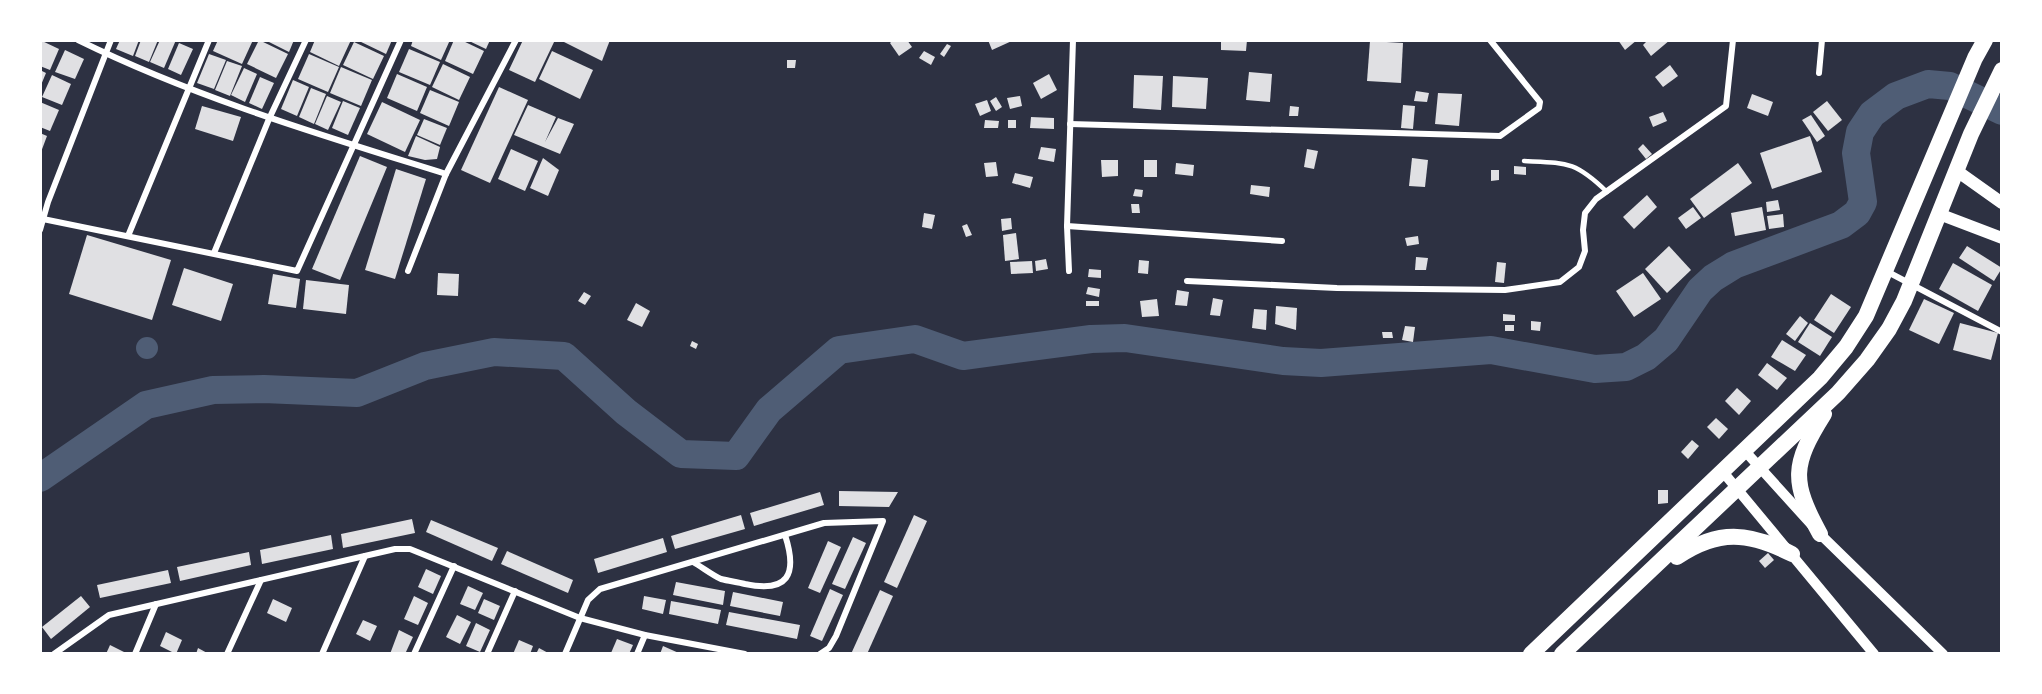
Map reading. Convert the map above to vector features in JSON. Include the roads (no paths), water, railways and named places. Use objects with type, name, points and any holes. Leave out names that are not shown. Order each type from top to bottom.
[{"type":"highway","points":[[1531,654],[1724,472],[1820,378],[1846,347],[1866,316],[1975,58],[1985,40]]},
{"type":"highway","points":[[1562,654],[1838,393],[1867,360],[1889,329],[1911,283],[1971,134],[2001,70]]},
{"type":"highway","points":[[1820,534],[1801,499],[1798,483],[1799,468],[1802,452],[1838,393]]},
{"type":"highway","points":[[1639,582],[1691,547],[1717,537],[1742,536],[1762,540],[1792,554]]},
{"type":"main road","points":[[1957,171],[2001,203]]},
{"type":"main road","points":[[1939,214],[2001,238]]},
{"type":"street","points":[[78,40],[187,89],[269,119],[446,174]]},
{"type":"street","points":[[40,230],[111,40]]},
{"type":"street","points":[[128,236],[209,40]]},
{"type":"street","points":[[214,253],[269,119],[306,40]]},
{"type":"street","points":[[44,219],[297,271],[401,40]]},
{"type":"street","points":[[408,271],[446,174],[516,40]]},
{"type":"street","points":[[1069,271],[1067,226],[1073,40]]},
{"type":"street","points":[[1070,124],[1500,136],[1539,108],[1540,102],[1490,40]]},
{"type":"street","points":[[1187,282],[1337,288],[1505,290],[1560,282],[1580,267],[1585,252],[1583,230],[1585,213],[1596,199],[1726,106],[1733,42],[1725,40]]},
{"type":"street","points":[[1819,73],[1822,40]]},
{"type":"street","points":[[1067,226],[1282,241]]},
{"type":"street","points":[[1886,271],[2001,332]]},
{"type":"street","points":[[1744,450],[1820,534],[1943,654]]},
{"type":"street","points":[[1724,472],[1874,654]]},
{"type":"street","points":[[565,654],[588,600],[600,589],[824,523],[883,521],[836,636],[829,648],[820,654]]},
{"type":"street","points":[[693,562],[721,579],[766,588],[778,586],[786,578],[790,565],[791,553],[785,535]]},
{"type":"street","points":[[54,654],[109,615],[366,556],[410,549],[580,618],[712,651],[745,654]]},
{"type":"street","points":[[322,654],[366,556]]},
{"type":"street","points":[[414,654],[454,566]]},
{"type":"street","points":[[227,654],[261,580]]},
{"type":"street","points":[[487,654],[514,591]]},
{"type":"street","points":[[135,654],[156,604]]},
{"type":"street","points":[[637,654],[645,635]]},
{"type":"lane","points":[[1524,161],[1566,163],[1585,171],[1607,192]]},
{"type":"water","points":[[147,337],[155,340],[158,348],[155,356],[147,359],[139,356],[136,348],[139,340]]},
{"type":"waterway","points":[[40,478],[146,405],[213,390],[264,389],[357,393],[425,366],[494,352],[564,356],[626,412],[681,454],[736,456],[769,410],[839,350],[915,339],[963,356],[1091,339],[1125,338],[1283,361],[1321,363],[1491,350],[1595,369],[1626,367],[1646,357],[1666,340],[1700,290],[1713,278],[1734,265],[1841,225],[1857,213],[1863,202],[1856,153],[1860,132],[1872,114],[1896,96],[1928,84],[1950,86],[2002,111]]}]
